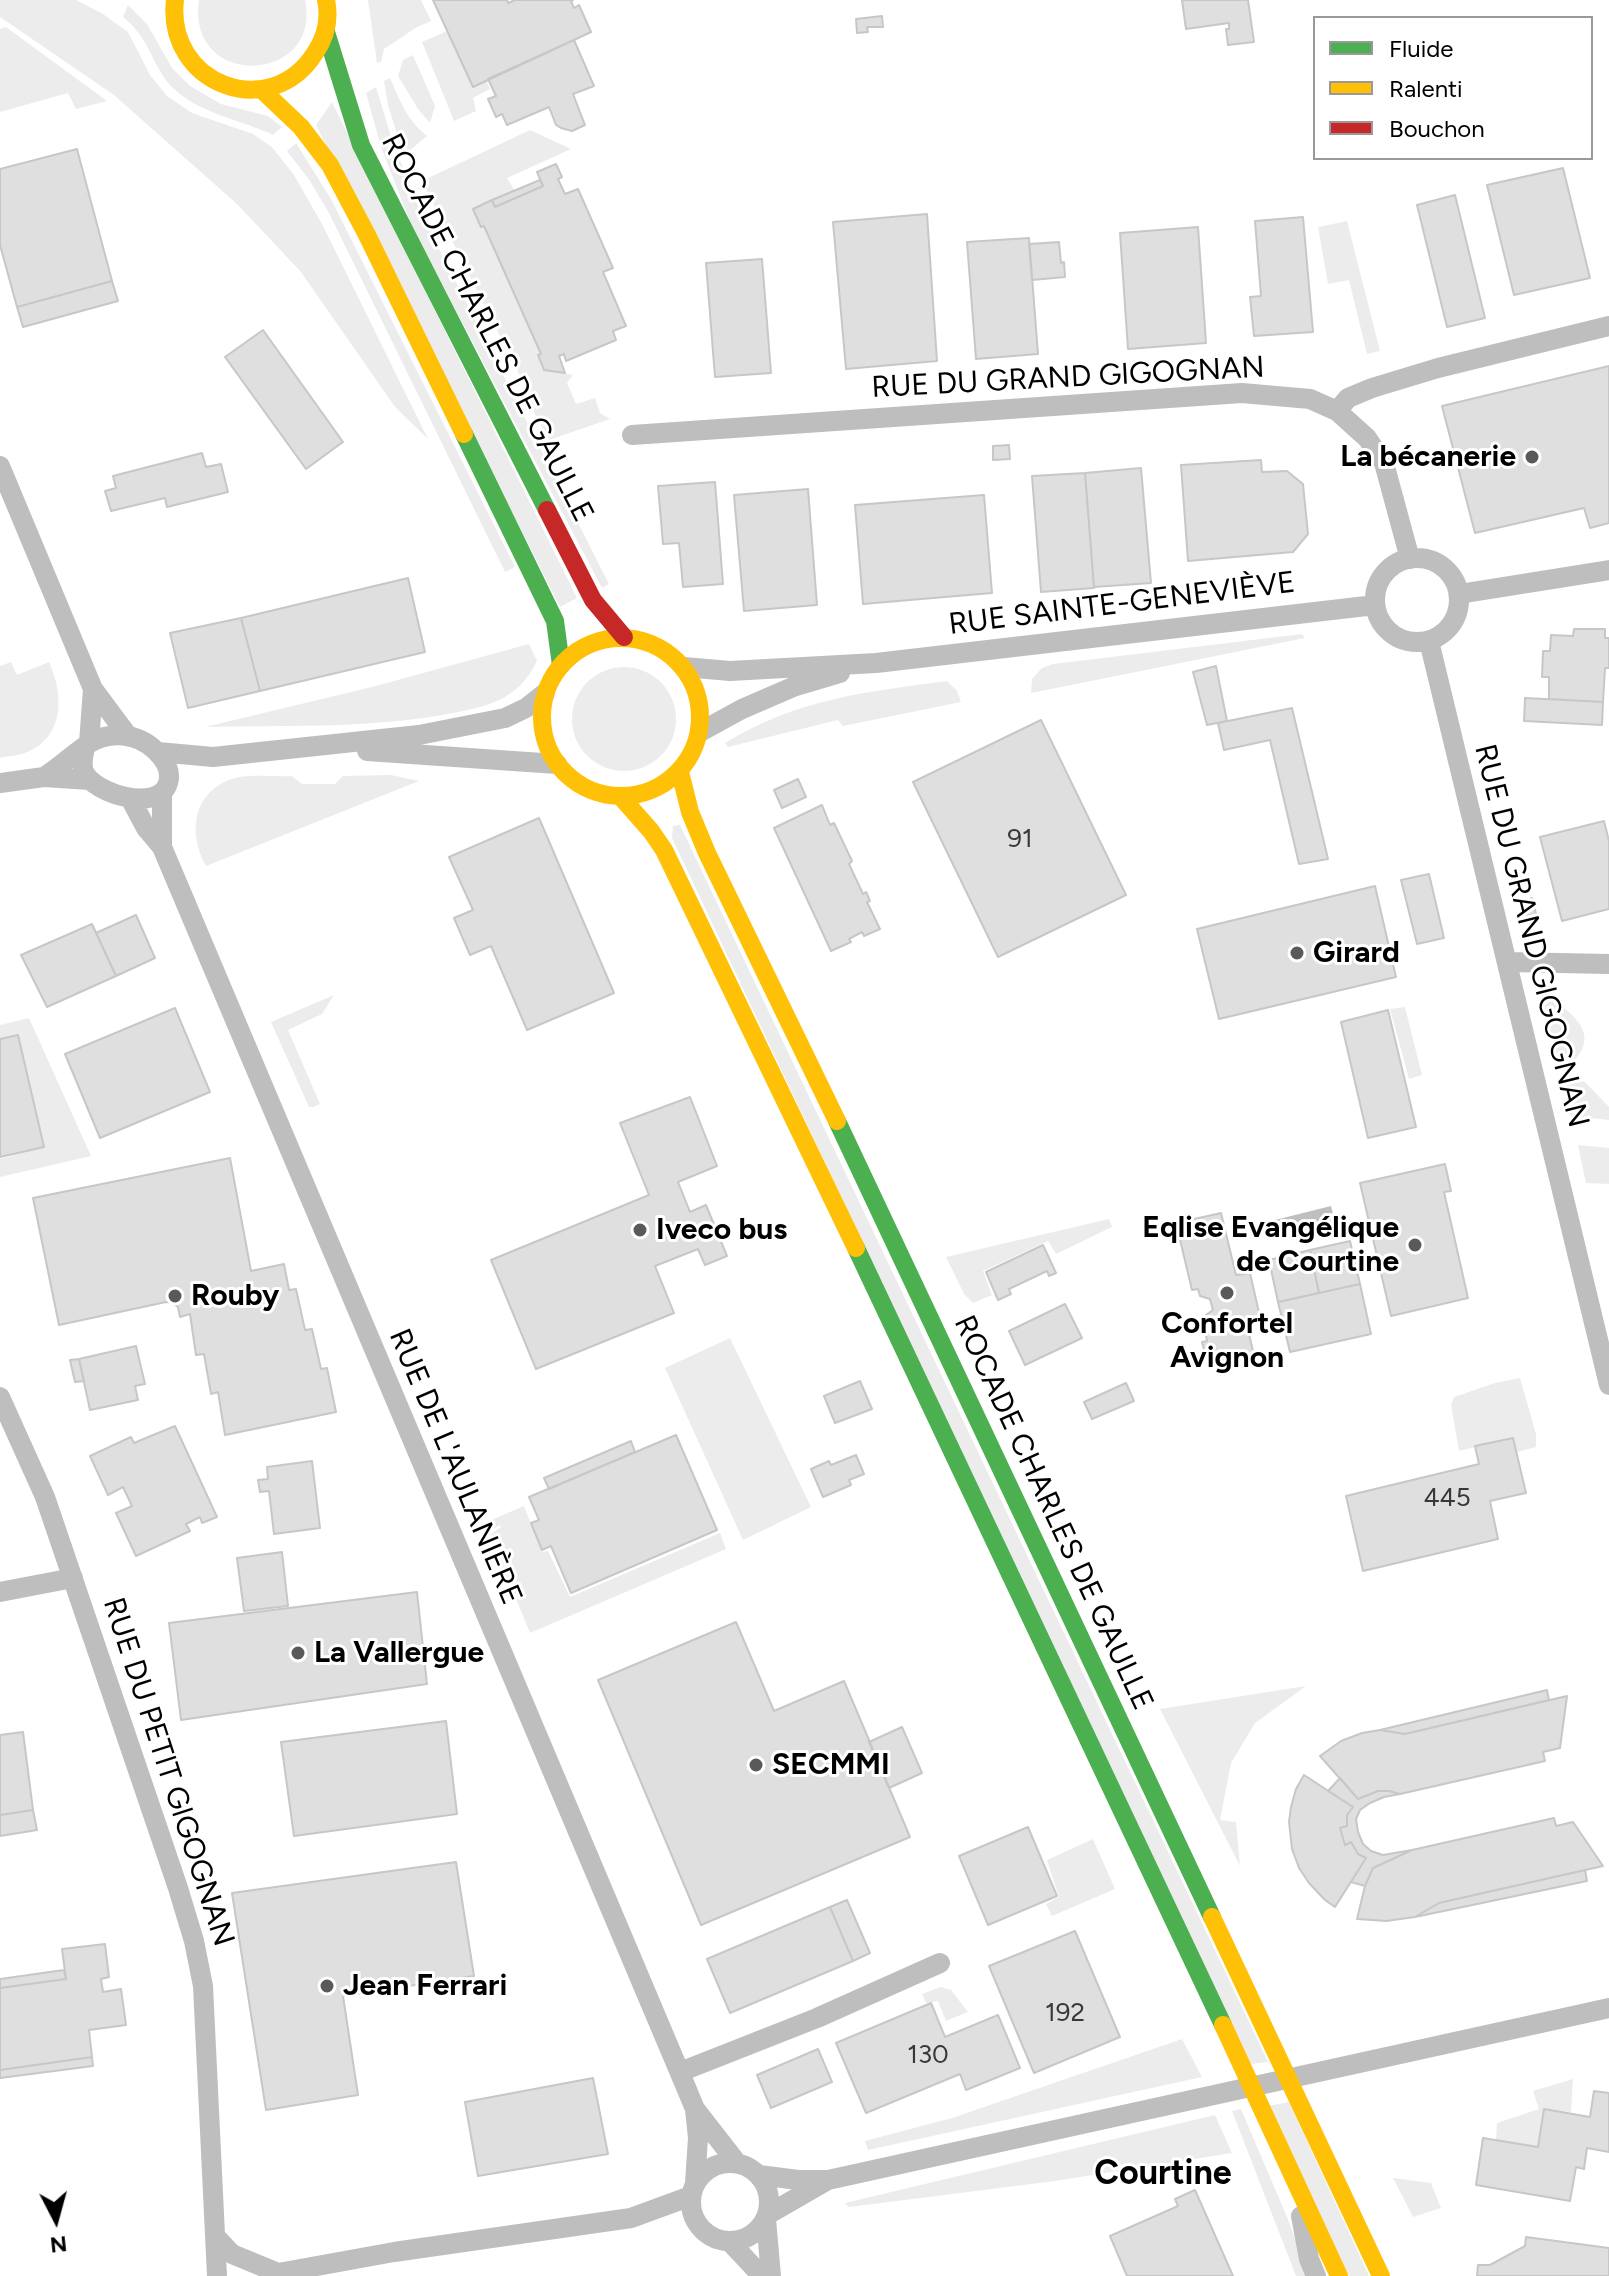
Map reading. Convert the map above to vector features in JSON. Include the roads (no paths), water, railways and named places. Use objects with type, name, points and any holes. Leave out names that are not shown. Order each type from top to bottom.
[{"type":"main road","points":[[167,3],[181,48],[195,68],[215,82],[237,90],[262,90],[284,84],[303,71],[317,53],[326,32],[326,0]]},
{"type":"main road","name":"ROCADE CHARLES DE GAULLE","points":[[326,32],[361,145],[387,199],[593,600],[624,637]]},
{"type":"main road","points":[[262,90],[301,127],[330,165],[367,235],[555,621],[561,665]]},
{"type":"main road","points":[[624,637],[647,641],[668,652],[684,667],[696,687],[701,709],[700,732],[693,753],[680,772],[663,785],[642,794],[621,797],[596,792],[574,781],[557,764],[545,742],[541,718],[545,693],[561,665],[579,649],[600,639],[624,637]]},
{"type":"main road","name":"ROCADE CHARLES DE GAULLE","points":[[680,772],[690,812],[707,853],[872,1193],[1381,2276]]},
{"type":"main road","points":[[621,797],[664,850],[691,904],[1339,2276]]},
{"type":"street","points":[[1337,411],[1348,398],[1385,384],[1609,326]]},
{"type":"street","name":"RUE DU GRAND GIGOGNAN","points":[[632,435],[1242,393],[1310,399],[1337,411],[1367,438],[1384,463],[1410,559]]},
{"type":"street","points":[[0,466],[93,689],[128,736]]},
{"type":"street","points":[[1410,559],[1426,559],[1442,566],[1454,578],[1459,594],[1458,614],[1447,631],[1429,641],[1411,642],[1394,636],[1381,623],[1375,605],[1376,589],[1383,575],[1395,564],[1410,559]]},
{"type":"street","points":[[1459,594],[1609,570]]},
{"type":"street","name":"RUE SAINTE-GENEVIÈVE","points":[[876,663],[1375,605]]},
{"type":"street","name":"RUE DU GRAND GIGOGNAN","points":[[1429,641],[1609,1385]]},
{"type":"street","points":[[684,667],[730,671],[876,663]]},
{"type":"street","points":[[700,732],[742,709],[793,687],[876,663]]},
{"type":"street","points":[[93,689],[82,767],[100,788],[130,798],[149,797],[213,757]]},
{"type":"street","points":[[158,752],[213,757],[419,735],[505,718],[526,708],[545,693]]},
{"type":"street","points":[[44,777],[87,746],[115,736],[128,736],[140,738],[158,752],[167,764],[165,788]]},
{"type":"street","points":[[319,747],[557,764]]},
{"type":"street","points":[[0,783],[44,777],[90,780]]},
{"type":"street","name":"RUE DE L'AULANIÈRE","points":[[162,847],[165,788]]},
{"type":"street","name":"RUE DE L'AULANIÈRE","points":[[130,798],[146,828],[162,847],[695,2109],[737,2163]]},
{"type":"street","points":[[1507,962],[1609,964]]},
{"type":"street","name":"RUE DU PETIT GIGOGNAN","points":[[0,1397],[45,1497],[194,1941],[203,1986],[217,2276]]},
{"type":"street","points":[[0,1592],[73,1578]]},
{"type":"street","points":[[680,2072],[817,2018],[940,1963]]},
{"type":"street","points":[[759,2175],[828,2180],[1609,2008]]},
{"type":"street","name":"RUE DE L'AULANIÈRE","points":[[693,2190],[698,2138],[695,2109]]},
{"type":"street","points":[[771,2276],[766,2217],[769,2201],[759,2175],[737,2163],[713,2166],[703,2173],[693,2190],[691,2209],[704,2232],[716,2239],[729,2241],[751,2235],[766,2217],[828,2180]]},
{"type":"street","points":[[1291,2169],[1309,2259],[1316,2276]]},
{"type":"street","points":[[215,2236],[232,2254],[276,2274],[394,2252],[631,2218],[693,2190]]},
{"type":"street","points":[[729,2241],[762,2276]]},
{"type":"place","name":"La bécanerie","points":[[1532,457]]},
{"type":"place","name":"Girard","points":[[1297,953]]},
{"type":"place","name":"Iveco bus","points":[[640,1230]]},
{"type":"place","name":"Eqlise Evangélique de Courtine","points":[[1415,1245]]},
{"type":"place","name":"Confortel Avignon","points":[[1227,1293]]},
{"type":"place","name":"Rouby","points":[[175,1296]]},
{"type":"place","name":"La Vallergue","points":[[298,1653]]},
{"type":"place","name":"SECMMI","points":[[756,1765]]},
{"type":"place","name":"Jean Ferrari","points":[[327,1986]]},
{"type":"district","name":"Courtine","points":[[1163,2174]]}]
